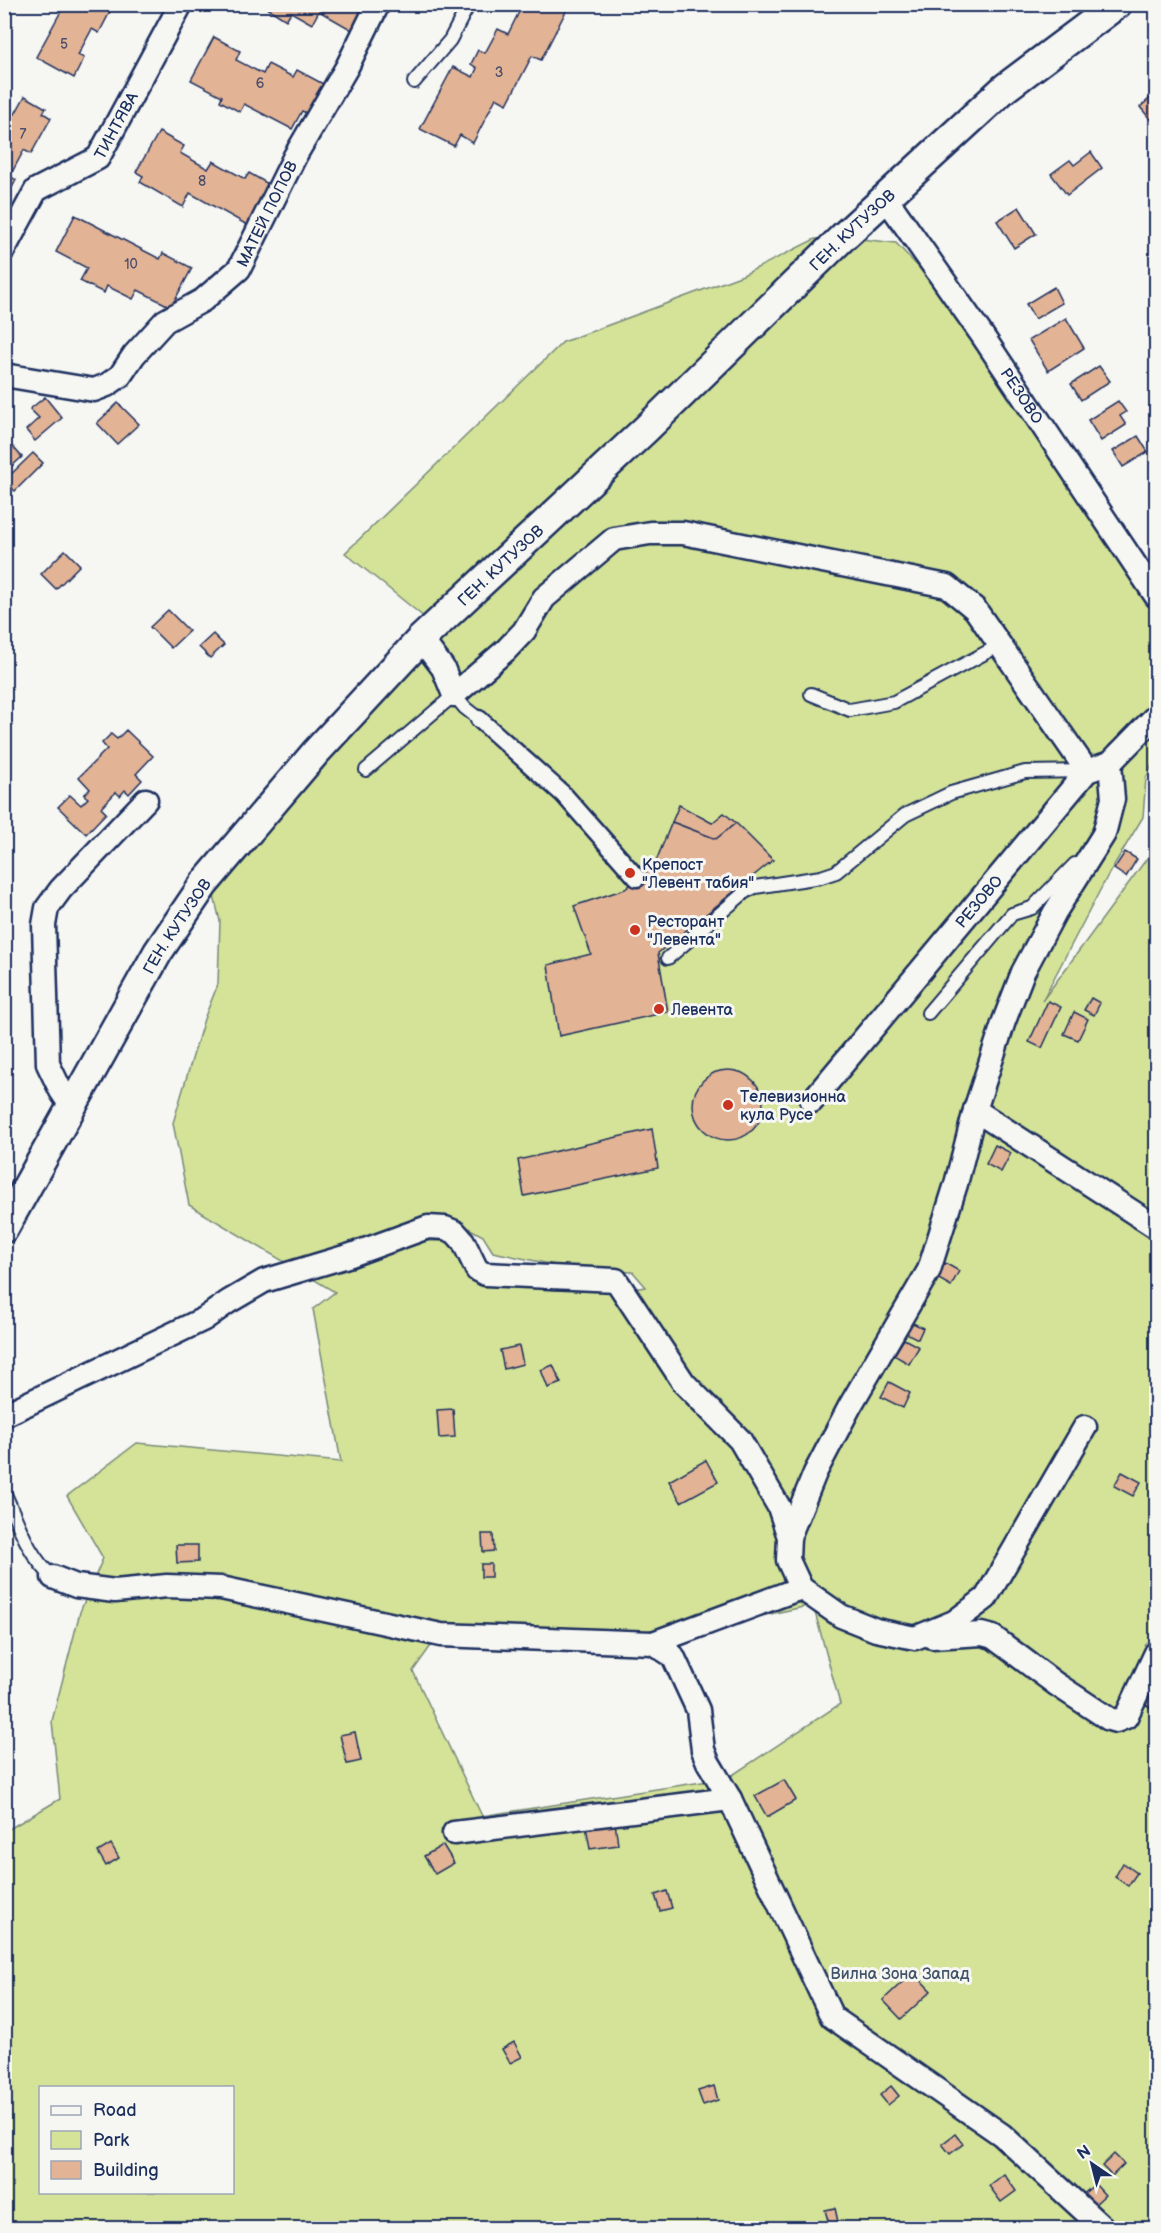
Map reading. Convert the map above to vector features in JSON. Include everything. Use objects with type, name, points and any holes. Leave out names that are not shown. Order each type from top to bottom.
[{"type":"street","name":"ТИНТЯВА","points":[[4,249],[36,190],[98,158],[181,4]]},
{"type":"street","name":"МАТЕЙ ПОПОВ","points":[[4,375],[94,390],[107,385],[120,376],[134,355],[165,321],[202,300],[239,269],[295,156],[347,67],[378,4]]},
{"type":"street","name":"ГЕН. КУТУЗОВ","points":[[4,1228],[150,964],[204,884],[316,752],[420,639],[646,429],[886,198],[1005,88],[1117,4]]},
{"type":"street","name":"РЕЗОВО","points":[[886,198],[982,335],[1156,596]]},
{"type":"street","points":[[420,639],[443,668],[454,695],[506,650],[524,631],[544,598],[614,539],[650,533],[682,533],[947,586],[975,609],[1087,771],[1110,763],[1156,716]]},
{"type":"street","points":[[479,719],[564,795],[637,878]]},
{"type":"street","points":[[1110,763],[1113,799],[1104,834],[1055,912],[1023,972],[1004,1021],[975,1110],[956,1184],[929,1270],[850,1406],[815,1473],[789,1537],[788,1560],[801,1588],[840,1616],[876,1630],[915,1638],[982,1634],[993,1637],[1088,1707],[1116,1721],[1126,1717],[1156,1653]]},
{"type":"street","name":"РЕЗОВО","points":[[812,1101],[1087,771]]},
{"type":"street","points":[[71,1106],[48,1064],[44,925],[47,908],[61,889],[146,800]]},
{"type":"street","points":[[975,1110],[1156,1227]]},
{"type":"street","points":[[4,1415],[204,1319],[235,1297],[264,1281],[351,1255],[428,1227],[445,1228],[455,1232],[463,1241],[477,1270],[485,1274],[616,1280],[684,1383],[740,1440],[779,1507],[789,1537]]},
{"type":"street","points":[[915,1638],[954,1622],[986,1598],[1085,1427]]},
{"type":"street","points":[[53,1577],[76,1586],[115,1592],[167,1586],[221,1588],[441,1635],[653,1643],[801,1588]]},
{"type":"street","points":[[653,1643],[674,1656],[698,1710],[703,1750],[730,1799],[832,2018],[1002,2135],[1103,2229]]},
{"type":"street","points":[[454,1833],[730,1799]]},
{"type":"lane","points":[[414,82],[450,40],[469,4]]},
{"type":"lane","points":[[811,694],[850,710],[894,702],[1000,645]]},
{"type":"lane","points":[[366,770],[454,695],[479,719]]},
{"type":"lane","points":[[668,958],[745,892],[755,887],[820,877],[836,872],[905,815],[951,793],[1024,772],[1087,771]]},
{"type":"lane","points":[[928,1013],[1012,914],[1032,908],[1104,834]]},
{"type":"lane","points":[[4,1492],[32,1554],[41,1567],[53,1577]]},
{"type":"green space","name":"Вилна Зона Запад","points":[[843,237],[896,243],[982,335],[1156,596],[1156,757],[1146,778],[1143,817],[1108,875],[1042,1001],[1156,846],[1156,2228],[5,2228],[4,1832],[60,1799],[52,1721],[80,1612],[103,1558],[67,1496],[137,1443],[341,1462],[313,1309],[335,1292],[189,1205],[173,1123],[204,1019],[218,984],[220,921],[214,896],[217,888],[435,626],[345,553],[563,342],[743,275],[815,239],[839,241]],"holes":[[[463,1225],[483,1236],[493,1252],[574,1269],[633,1272],[646,1287],[585,1291],[481,1282],[453,1241],[427,1241],[401,1248]],[[813,1605],[840,1704],[728,1778],[482,1816],[413,1671],[435,1640],[625,1645]]]},
{"type":"building","points":[[65,4],[114,4],[99,33],[92,29],[78,55],[84,58],[74,78],[36,57]]},
{"type":"building","points":[[261,4],[367,4],[352,30],[319,11],[312,24],[291,12],[286,20]]},
{"type":"building","points":[[523,4],[564,4],[568,7],[541,60],[532,56],[507,104],[496,98],[473,143],[460,135],[454,146],[420,129],[453,67],[473,77],[477,68],[471,64],[478,50],[485,53],[498,29],[508,34]]},
{"type":"building","points":[[214,37],[240,51],[236,60],[263,74],[268,64],[293,77],[297,70],[329,87],[313,116],[302,111],[292,129],[244,104],[240,112],[220,101],[222,96],[191,80]]},
{"type":"building","points":[[1156,93],[1156,126],[1140,107]]},
{"type":"building","points":[[25,96],[46,108],[43,113],[51,118],[31,154],[24,150],[10,176],[16,180],[6,199],[4,112],[6,110],[15,114]]},
{"type":"building","points":[[159,132],[184,146],[180,153],[208,169],[213,161],[245,179],[249,173],[272,186],[249,226],[190,193],[183,207],[140,182],[143,176],[136,172]]},
{"type":"building","points":[[1091,152],[1102,168],[1067,195],[1051,174],[1070,160],[1074,165]]},
{"type":"building","points":[[1019,207],[1036,234],[1014,248],[997,221]]},
{"type":"building","points":[[75,215],[160,259],[163,253],[192,268],[171,307],[138,290],[133,299],[107,286],[104,293],[80,281],[87,268],[56,252]]},
{"type":"building","points":[[1054,287],[1062,303],[1035,319],[1026,304]]},
{"type":"building","points":[[1066,318],[1084,348],[1048,371],[1029,340]]},
{"type":"building","points":[[1099,366],[1110,381],[1081,400],[1071,384]]},
{"type":"building","points":[[45,397],[62,418],[35,441],[26,430],[39,418],[30,409]]},
{"type":"building","points":[[1118,401],[1126,412],[1120,416],[1126,425],[1101,441],[1088,420]]},
{"type":"building","points":[[118,403],[139,424],[117,444],[97,423]]},
{"type":"building","points":[[1138,436],[1148,452],[1123,467],[1113,451]]},
{"type":"building","points":[[13,447],[22,457],[4,473],[4,456]]},
{"type":"building","points":[[33,453],[43,463],[15,491],[4,481]]},
{"type":"building","points":[[65,550],[80,565],[56,589],[41,574]]},
{"type":"building","points":[[168,610],[189,631],[171,648],[150,627]]},
{"type":"building","points":[[213,634],[224,645],[210,658],[199,647]]},
{"type":"building","points":[[126,730],[153,756],[136,774],[142,780],[129,794],[125,790],[120,796],[116,792],[101,808],[106,813],[86,834],[58,807],[70,795],[81,805],[88,798],[84,795],[90,789],[79,777],[107,749],[102,743],[111,734],[117,739]]},
{"type":"building","points":[[679,805],[712,823],[724,813],[736,823],[716,839],[672,822]]},
{"type":"building","name":"Ресторант \"Левента\"","points":[[672,822],[716,839],[736,823],[773,860],[658,953],[668,1012],[559,1036],[548,965],[591,954],[574,906],[625,889],[654,866]]},
{"type":"building","points":[[1125,852],[1137,859],[1126,877],[1114,869]]},
{"type":"building","points":[[1091,998],[1100,1003],[1094,1015],[1084,1010]]},
{"type":"building","points":[[1048,1001],[1061,1007],[1042,1048],[1029,1042]]},
{"type":"building","points":[[1074,1012],[1088,1019],[1078,1040],[1064,1034]]},
{"type":"building","name":"Телевизионна кула Русе","points":[[735,1070],[748,1076],[757,1085],[761,1091],[763,1105],[761,1119],[753,1130],[742,1138],[721,1140],[703,1130],[695,1119],[693,1098],[703,1080],[714,1072]]},
{"type":"building","points":[[652,1129],[658,1168],[524,1196],[518,1160]]},
{"type":"building","points":[[995,1145],[1011,1153],[1001,1172],[986,1164]]},
{"type":"building","points":[[945,1263],[959,1271],[951,1286],[937,1278]]},
{"type":"building","points":[[911,1322],[923,1328],[918,1339],[906,1333]]},
{"type":"building","points":[[904,1339],[919,1347],[909,1364],[894,1355]]},
{"type":"building","points":[[519,1346],[523,1364],[504,1369],[500,1350]]},
{"type":"building","points":[[553,1365],[561,1383],[548,1388],[541,1370]]},
{"type":"building","points":[[889,1382],[910,1393],[903,1408],[881,1397]]},
{"type":"building","points":[[453,1409],[455,1437],[439,1438],[437,1410]]},
{"type":"building","points":[[706,1460],[718,1482],[681,1502],[669,1481]]},
{"type":"building","points":[[1122,1472],[1141,1482],[1133,1496],[1114,1486]]},
{"type":"building","points":[[482,1534],[493,1534],[494,1551],[483,1552]]},
{"type":"building","points":[[176,1545],[198,1545],[198,1562],[177,1563]]},
{"type":"building","points":[[481,1564],[491,1564],[491,1577],[481,1577]]},
{"type":"building","points":[[1151,1694],[1156,1697],[1155,1710],[1146,1705]]},
{"type":"building","points":[[355,1732],[361,1761],[347,1764],[340,1735]]},
{"type":"building","points":[[784,1780],[796,1800],[767,1817],[755,1796]]},
{"type":"building","points":[[615,1822],[618,1845],[590,1849],[586,1826]]},
{"type":"building","points":[[111,1844],[119,1858],[106,1866],[98,1852]]},
{"type":"building","points":[[443,1845],[454,1863],[435,1874],[424,1856]]},
{"type":"building","points":[[1123,1863],[1137,1873],[1128,1886],[1115,1877]]},
{"type":"building","points":[[667,1891],[672,1908],[660,1911],[655,1895]]},
{"type":"building","points":[[913,1972],[931,1991],[901,2019],[883,2000]]},
{"type":"building","points":[[514,2042],[522,2057],[510,2063],[502,2049]]},
{"type":"building","points":[[714,2086],[718,2100],[703,2105],[698,2091]]},
{"type":"building","points":[[891,2086],[899,2096],[888,2105],[880,2095]]},
{"type":"building","points":[[955,2134],[963,2144],[950,2154],[942,2144]]},
{"type":"building","points":[[1114,2154],[1124,2164],[1112,2176],[1102,2166]]},
{"type":"building","points":[[1004,2174],[1016,2191],[1001,2202],[989,2186]]},
{"type":"building","points":[[1095,2184],[1105,2195],[1091,2208],[1080,2197]]},
{"type":"building","points":[[835,2208],[838,2222],[829,2224],[825,2210]]},
{"type":"place","name":"Крепост \"Левент табия\"","points":[[630,873]]},
{"type":"place","name":"Ресторант \"Левента\"","points":[[635,930]]},
{"type":"place","name":"Левента","points":[[659,1009]]},
{"type":"place","name":"Телевизионна кула Русе","points":[[728,1105]]}]
